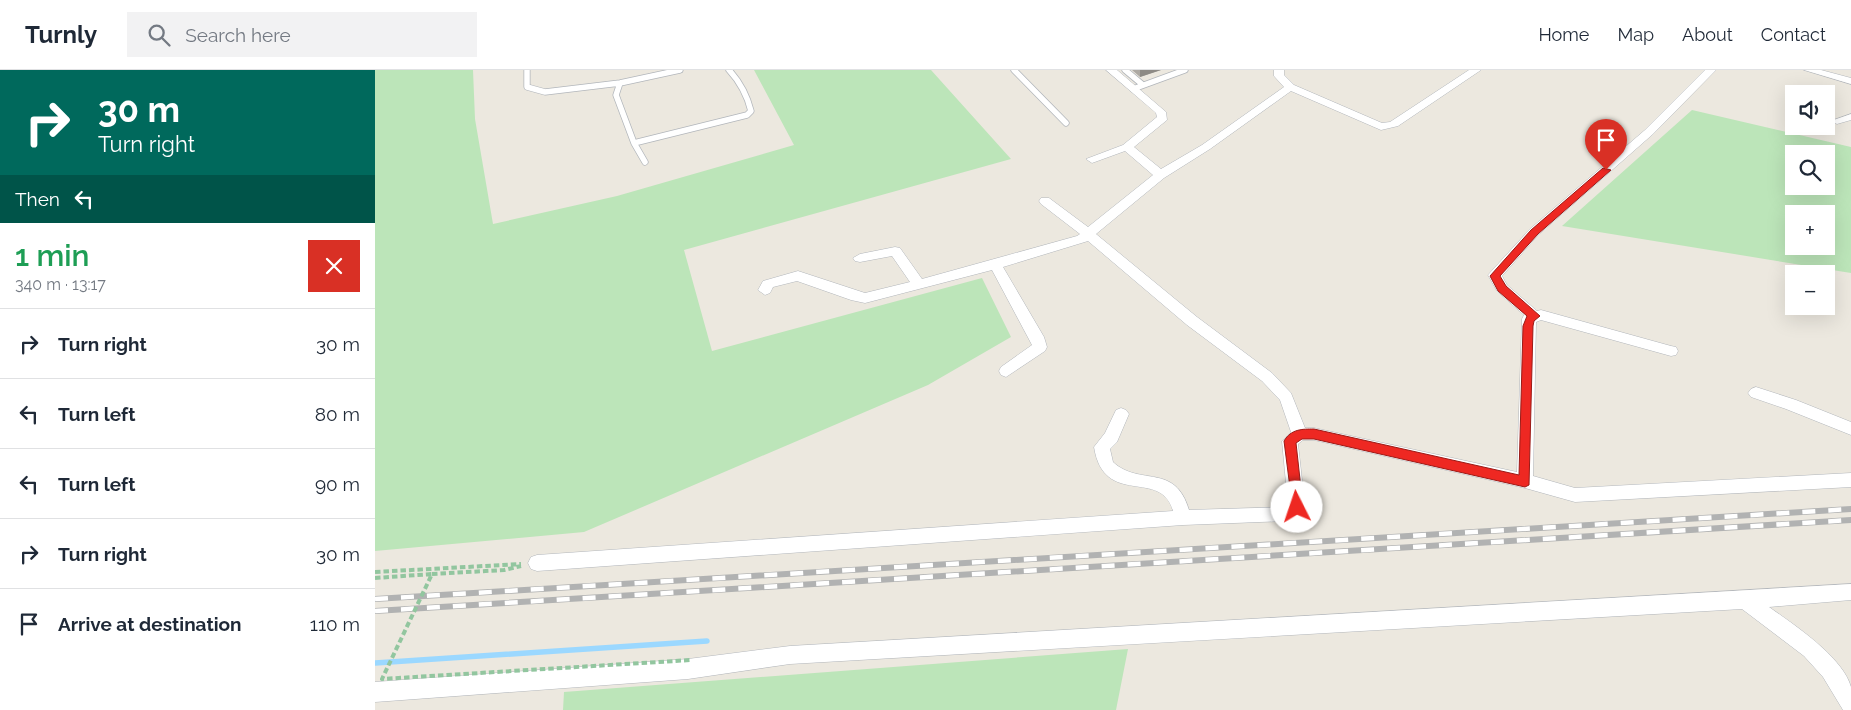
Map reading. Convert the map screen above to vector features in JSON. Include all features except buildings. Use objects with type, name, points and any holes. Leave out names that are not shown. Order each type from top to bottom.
[{"type":"street","points":[[1092,159],[1127,147],[1163,118],[1161,112],[1138,87],[1111,70]]},
{"type":"street","points":[[1279,70],[1279,76],[1290,87],[1375,126],[1386,127],[1425,105],[1477,70]]},
{"type":"street","points":[[1535,316],[1502,288],[1495,276],[1534,232],[1649,132],[1711,70]]},
{"type":"street","points":[[1809,70],[1851,81]]},
{"type":"street","points":[[765,290],[768,284],[798,276],[856,297],[865,298],[995,265],[1088,236],[1109,216],[1160,175],[1206,147],[1290,87]]},
{"type":"street","points":[[1837,121],[1851,117]]},
{"type":"street","points":[[1127,147],[1160,175]]},
{"type":"street","points":[[1045,200],[1088,236],[1105,247],[1192,321],[1267,377],[1286,397],[1300,434]]},
{"type":"street","points":[[860,258],[895,251],[917,284]]},
{"type":"street","points":[[995,265],[1039,341],[1040,347],[1006,370]]},
{"type":"street","points":[[1525,482],[1529,319],[1541,315],[1671,351]]},
{"type":"street","points":[[1755,393],[1791,404],[1851,429]]},
{"type":"street","points":[[1121,414],[1111,437],[1102,447],[1105,463],[1117,474],[1173,490],[1180,501],[1183,518]]},
{"type":"street","points":[[537,563],[1183,518],[1287,514],[1297,507],[1290,441],[1300,434],[1314,434],[1525,482],[1575,496],[1851,480]]},
{"type":"street","points":[[375,692],[688,669],[790,655],[1745,600],[1851,592]]},
{"type":"street","points":[[1745,600],[1811,649],[1830,670],[1851,704]]},
{"type":"lane","points":[[527,70],[527,87],[545,92],[620,82],[680,70]]},
{"type":"lane","points":[[634,143],[747,115],[751,111],[749,100],[736,77],[729,70]]},
{"type":"lane","points":[[1014,70],[1066,123]]},
{"type":"lane","points":[[1125,70],[1138,87],[1185,70]]},
{"type":"lane","points":[[620,82],[616,95],[634,143],[645,162]]},
{"type":"path","points":[[375,572],[537,563]]},
{"type":"path","points":[[375,578],[504,570]]},
{"type":"path","points":[[433,574],[382,680],[691,660]]},
{"type":"green space","points":[[375,70],[473,70],[475,119],[493,224],[617,196],[794,145],[754,70],[931,70],[1011,159],[684,250],[712,351],[982,278],[1011,337],[928,385],[584,532],[375,551]]},
{"type":"green space","points":[[1692,110],[1785,132],[1785,135],[1799,135],[1851,147],[1851,273],[1835,270],[1835,265],[1802,265],[1562,226]]},
{"type":"green space","points":[[1128,649],[1116,710],[563,710],[564,692]]},
{"type":"waterway","points":[[375,663],[707,641]]},
{"type":"railway","points":[[375,599],[1851,509]]},
{"type":"railway","points":[[375,611],[1851,520]]},
{"type":"route","points":[[1297,507],[1290,441],[1300,434],[1314,434],[1525,482],[1528,326],[1529,319],[1535,316],[1502,288],[1495,276],[1534,232],[1606,170]]}]
